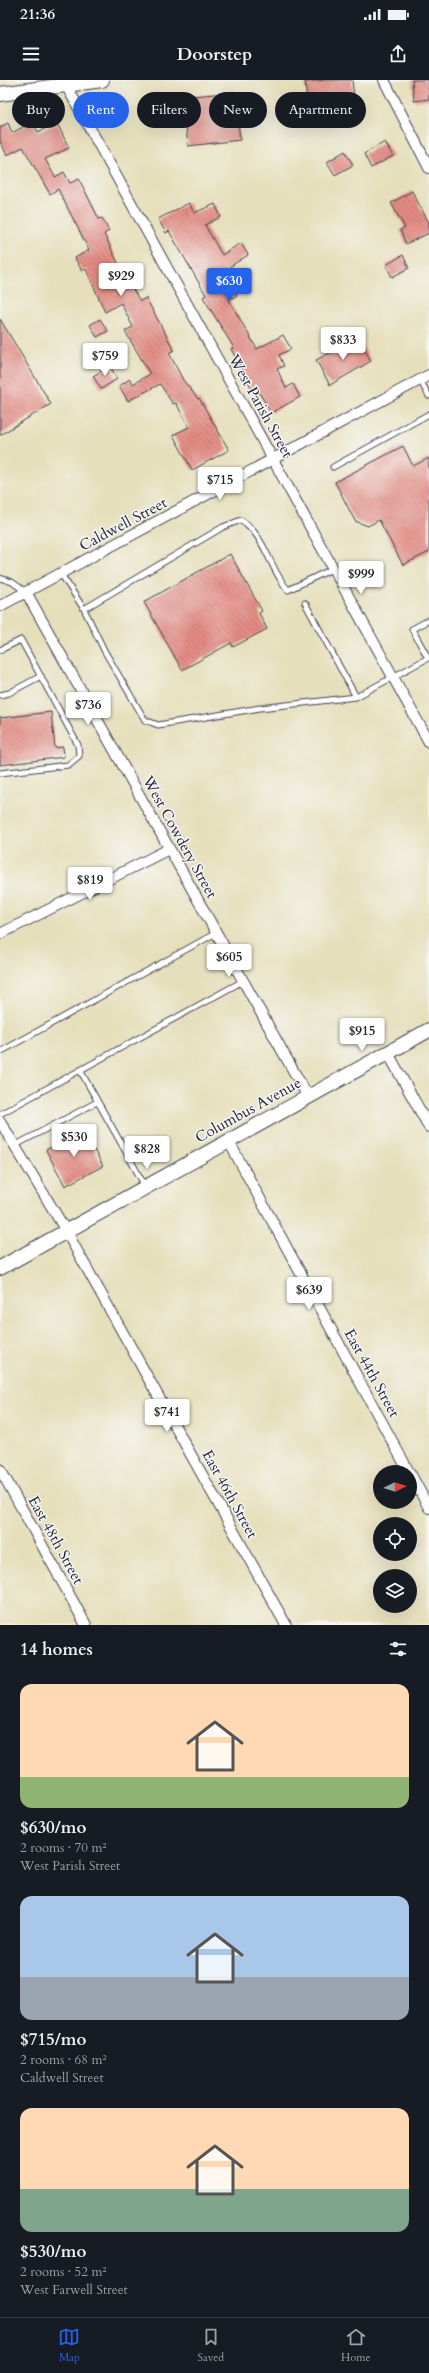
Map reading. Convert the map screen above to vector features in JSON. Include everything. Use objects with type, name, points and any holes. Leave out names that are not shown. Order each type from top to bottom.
[{"type":"main road","points":[[0,94],[46,84],[66,85],[102,80]]},
{"type":"main road","name":"Columbus Avenue","points":[[0,1268],[145,1186],[429,1030]]},
{"type":"street","points":[[384,80],[429,168]]},
{"type":"street","name":"West Parish Street","points":[[66,85],[429,742]]},
{"type":"street","name":"Caldwell Street","points":[[0,606],[429,375]]},
{"type":"street","name":"West Cowdery Street","points":[[26,592],[308,1097]]},
{"type":"street","points":[[0,934],[169,849]]},
{"type":"street","points":[[388,1053],[429,1127]]},
{"type":"street","name":"East 46th Street","points":[[0,1121],[66,1231],[286,1625]]},
{"type":"street","name":"East 44th Street","points":[[228,1140],[406,1465]]},
{"type":"street","name":"East 48th Street","points":[[0,1469],[86,1625]]},
{"type":"street","name":"East 44th Street","points":[[417,1486],[429,1508]]},
{"type":"lane","points":[[420,380],[429,396]]},
{"type":"lane","points":[[334,467],[429,414]]},
{"type":"lane","points":[[84,609],[224,527],[241,520],[249,525],[267,554],[281,582],[288,590],[334,568]]},
{"type":"lane","points":[[61,574],[84,609],[105,652],[145,720],[158,725],[260,708],[356,698],[428,659],[412,629],[429,620]]},
{"type":"lane","points":[[0,578],[12,582],[26,592]]},
{"type":"lane","points":[[305,604],[356,698]]},
{"type":"lane","points":[[0,650],[21,640],[78,745],[79,756],[68,765],[0,773]]},
{"type":"lane","points":[[0,695],[9,693],[41,676]]},
{"type":"lane","points":[[0,1052],[216,933]]},
{"type":"lane","points":[[0,1114],[243,981]]},
{"type":"lane","points":[[80,1070],[145,1186]]},
{"type":"lane","points":[[14,1146],[97,1102]]},
{"type":"building","points":[[352,80],[353,92],[306,92],[305,82]]},
{"type":"building","points":[[412,80],[429,80],[429,99],[414,101]]},
{"type":"building","points":[[209,94],[209,128],[239,128],[240,140],[188,146],[186,128],[201,128],[201,95]]},
{"type":"building","points":[[8,123],[12,133],[21,128],[36,128],[38,132],[46,128],[59,128],[69,148],[45,159],[55,177],[64,172],[70,183],[79,179],[99,219],[102,218],[109,231],[104,234],[123,273],[140,301],[146,298],[174,350],[169,353],[183,380],[198,399],[199,398],[229,450],[192,470],[173,435],[189,427],[176,403],[173,404],[160,384],[128,401],[119,386],[130,379],[133,384],[150,374],[125,331],[133,327],[121,303],[105,312],[86,269],[82,271],[75,258],[89,250],[58,189],[50,194],[23,147],[7,155],[0,141],[0,127]]},
{"type":"building","points":[[385,142],[393,156],[371,168],[364,154]]},
{"type":"building","points":[[345,151],[353,165],[335,175],[327,162]]},
{"type":"building","points":[[412,191],[429,223],[429,233],[406,244],[400,230],[405,228],[391,203]]},
{"type":"building","points":[[189,203],[194,213],[215,204],[221,217],[205,225],[222,255],[241,243],[248,255],[223,271],[237,295],[229,300],[257,349],[283,335],[291,349],[279,355],[284,366],[277,369],[286,388],[293,384],[300,397],[271,413],[256,387],[252,389],[231,349],[234,348],[203,297],[206,295],[169,231],[166,233],[158,219]]},
{"type":"building","points":[[403,255],[409,268],[392,277],[386,265]]},
{"type":"building","points":[[0,319],[51,404],[0,435]]},
{"type":"building","points":[[100,319],[108,331],[97,337],[90,325]]},
{"type":"building","points":[[358,338],[371,361],[330,385],[316,360]]},
{"type":"building","points":[[110,366],[117,379],[101,389],[93,376]]},
{"type":"building","points":[[403,446],[413,466],[429,458],[429,552],[403,565],[379,520],[368,526],[355,521],[335,482]]},
{"type":"building","points":[[230,554],[262,611],[259,613],[267,629],[233,647],[231,643],[182,670],[144,602]]},
{"type":"building","points":[[51,712],[55,748],[63,747],[64,757],[0,765],[0,718]]},
{"type":"building","points":[[83,1130],[103,1166],[65,1186],[46,1150]]}]
